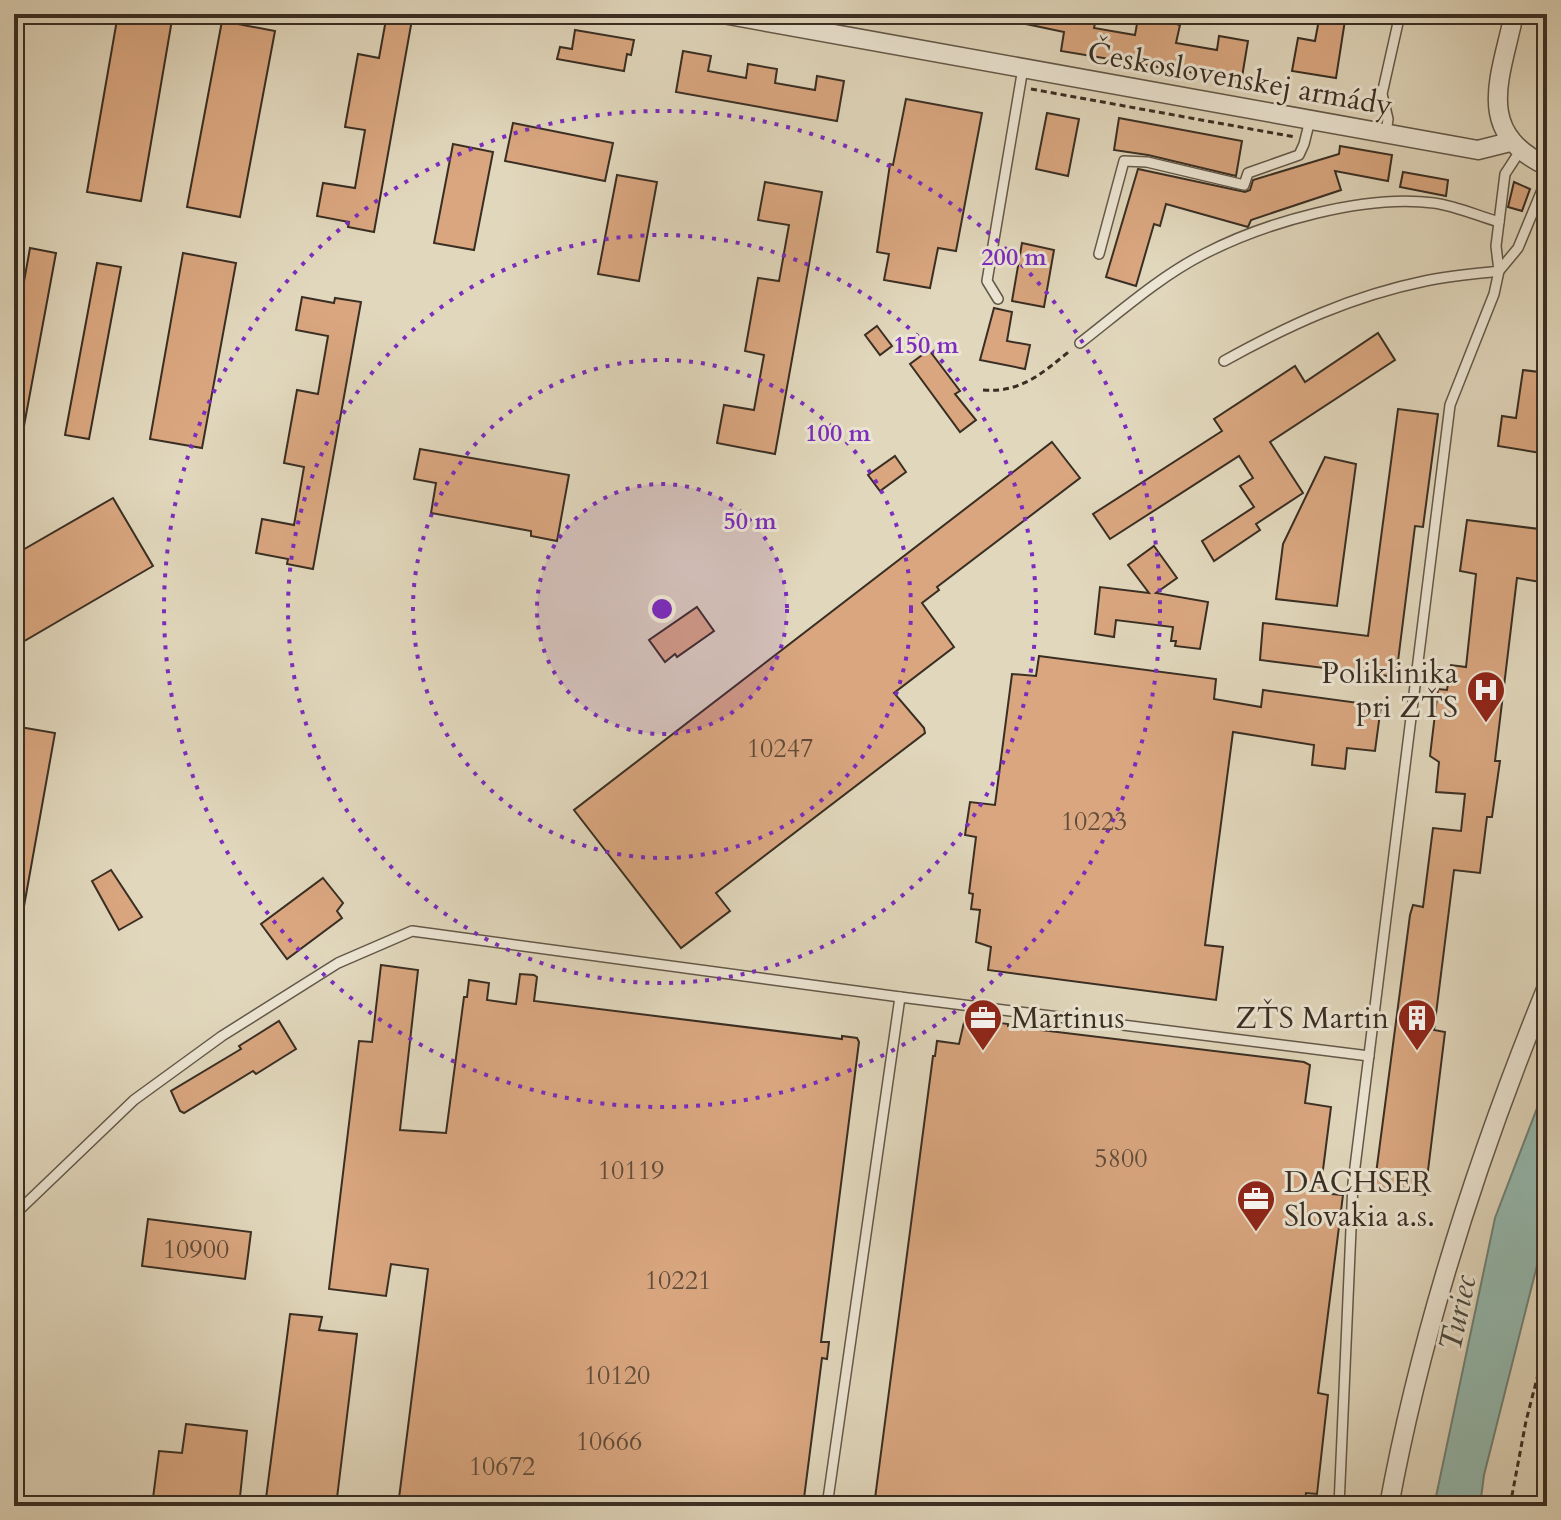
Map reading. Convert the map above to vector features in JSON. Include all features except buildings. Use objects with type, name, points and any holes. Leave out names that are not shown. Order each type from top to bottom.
[{"type":"street","name":"Československej armády","points":[[723,14],[1478,150],[1515,146]]},
{"type":"street","points":[[1514,14],[1498,104],[1502,129],[1515,146],[1546,167]]},
{"type":"street","points":[[1389,1506],[1410,1410],[1451,1259],[1482,1163],[1547,987]]},
{"type":"lane","points":[[1386,133],[1388,119],[1382,94],[1400,14]]},
{"type":"lane","points":[[998,299],[987,281],[1023,68]]},
{"type":"lane","points":[[1099,254],[1124,161],[1147,162],[1244,185],[1248,173],[1299,155],[1310,120]]},
{"type":"lane","points":[[1339,1506],[1353,1183],[1450,405],[1494,294],[1499,271],[1496,246],[1505,174],[1515,146]]},
{"type":"lane","points":[[1224,361],[1288,326],[1356,299],[1426,280],[1499,271],[1518,248],[1546,167]]},
{"type":"lane","points":[[1080,343],[1144,293],[1204,254],[1267,228],[1330,210],[1390,201],[1436,203],[1499,222]]},
{"type":"lane","points":[[14,1215],[134,1100],[222,1036],[338,963],[412,931],[1369,1056]]},
{"type":"lane","points":[[827,1506],[900,997]]},
{"type":"path","points":[[1020,87],[1295,137]]},
{"type":"path","points":[[983,390],[1000,391],[1025,384],[1080,343]]},
{"type":"path","points":[[1510,1506],[1526,1421],[1547,1340]]},
{"type":"water","points":[[1547,1082],[1547,1226],[1484,1475],[1480,1506],[1434,1506],[1495,1218]]},
{"type":"place","name":"Poliklinika pri ZŤS","points":[[1486,724]]},
{"type":"place","name":"Martinus","points":[[983,1052]]},
{"type":"place","name":"ZŤS Martin","points":[[1417,1052]]},
{"type":"place","name":"DACHSER Slovakia a.s.","points":[[1256,1233]]},
{"type":"water label","name":"Turiec","points":[[1458,1313]]}]
